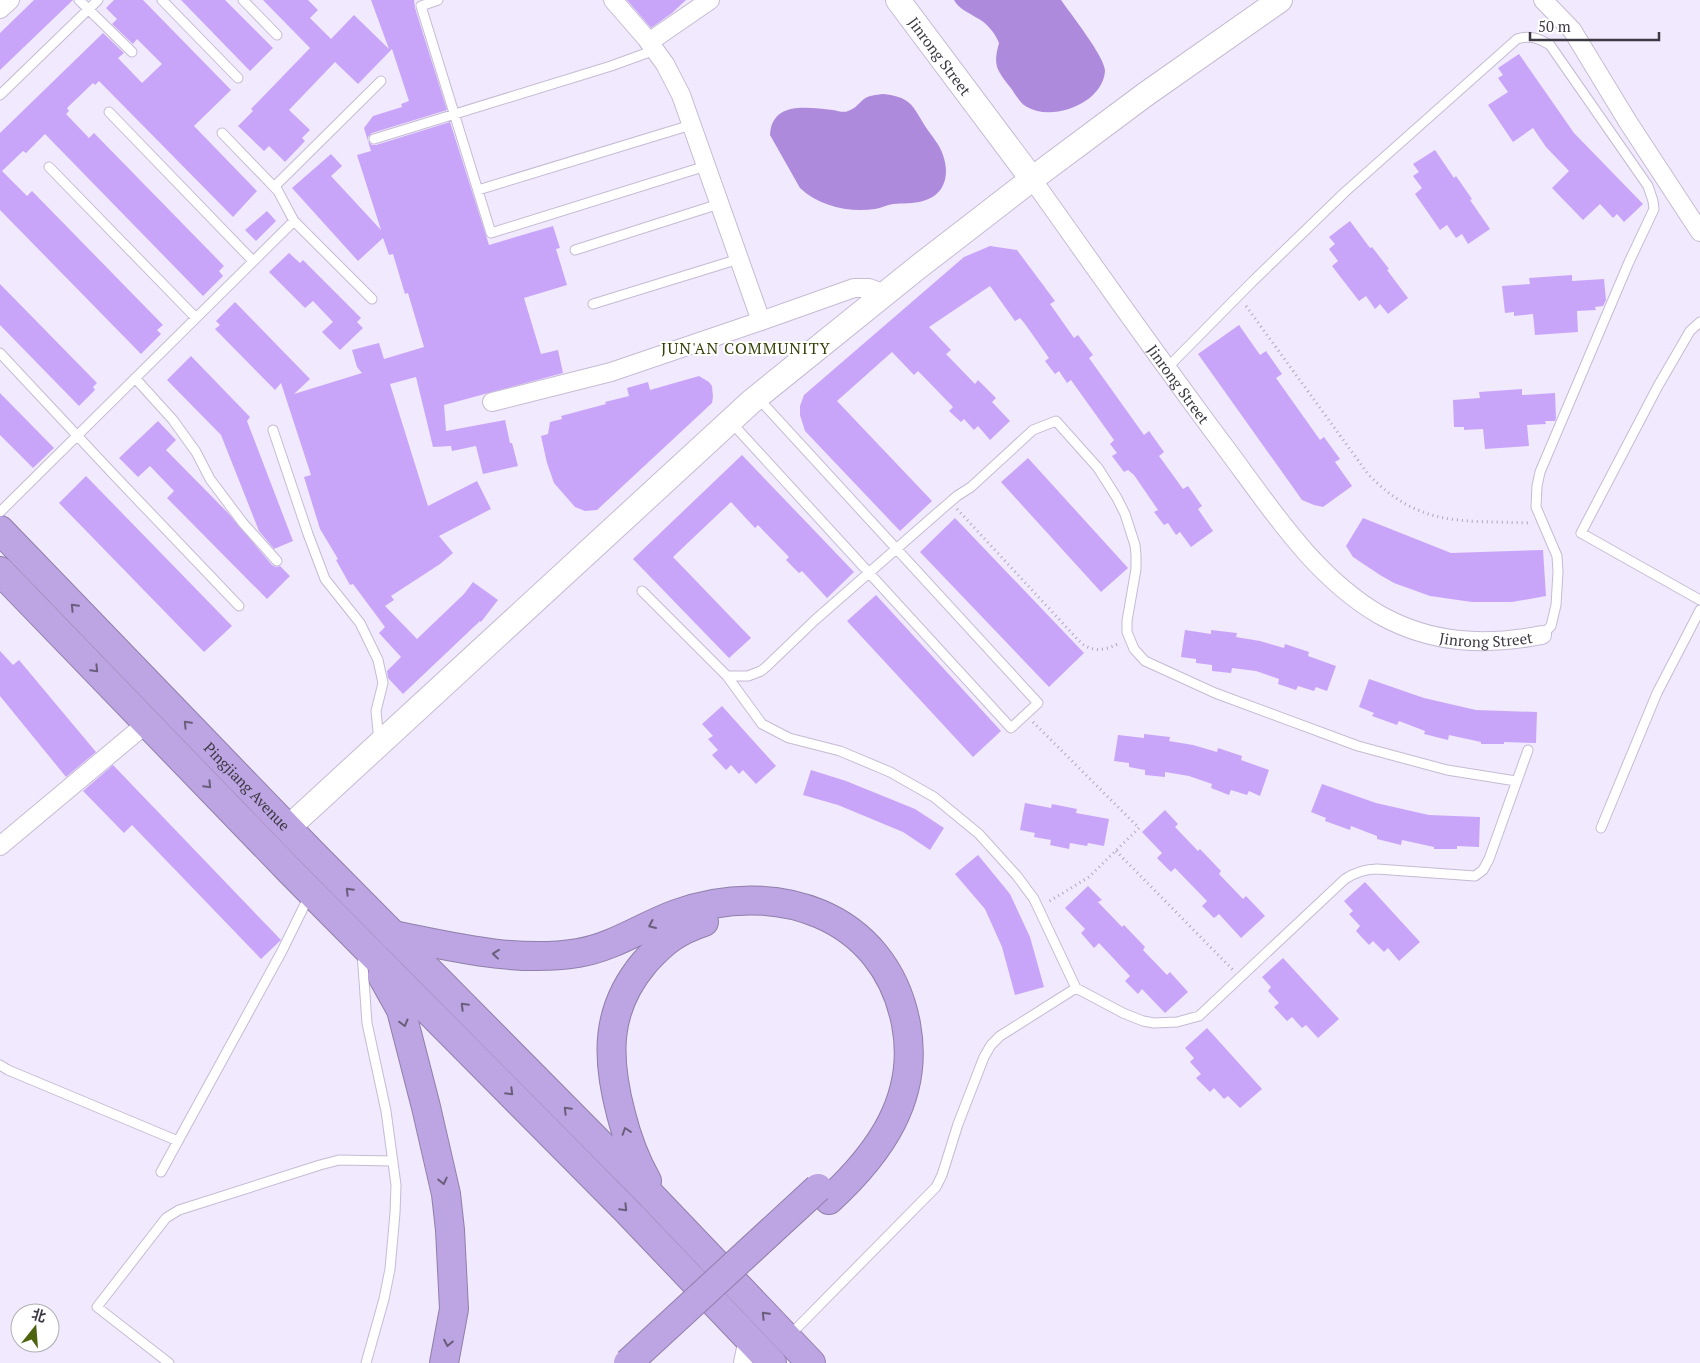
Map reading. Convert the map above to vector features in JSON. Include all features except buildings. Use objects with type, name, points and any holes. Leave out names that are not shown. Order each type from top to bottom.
[{"type":"highway","name":"Pingjiang Avenue","points":[[0,530],[288,828],[662,1206]]},
{"type":"highway","name":"Pingjiang Avenue","points":[[0,571],[311,892],[626,1210],[745,1350],[772,1363]]},
{"type":"highway","points":[[394,935],[481,952],[557,956],[597,949],[677,914],[730,902],[762,901],[793,904],[823,914],[840,923],[869,948],[892,981],[904,1016],[909,1050],[909,1067],[904,1089],[887,1130],[863,1166],[824,1194],[628,1363]]},
{"type":"highway","points":[[651,1363],[824,1194],[874,1123],[882,1104],[893,1065],[892,1035],[885,1004],[868,972],[851,952],[831,936],[810,925],[790,919],[754,916],[710,920],[684,928],[667,940],[652,955],[635,976],[621,1000],[611,1036],[611,1071],[624,1127],[638,1166],[662,1206],[787,1338],[811,1363]]},
{"type":"highway","points":[[364,945],[401,1010],[446,1194],[454,1309],[444,1363]]},
{"type":"street","points":[[0,10],[10,0]]},
{"type":"street","points":[[613,0],[665,64],[681,95],[761,321]]},
{"type":"street","points":[[652,46],[710,0]]},
{"type":"street","name":"Jinrong Street","points":[[898,0],[1032,179],[1166,369],[1292,536],[1325,573],[1362,603],[1402,625],[1424,633],[1447,639],[1471,642],[1495,642],[1542,635]]},
{"type":"street","points":[[288,828],[757,397],[1032,179],[1146,94],[1280,0]]},
{"type":"street","points":[[1543,0],[1572,30],[1628,122],[1700,232]]},
{"type":"street","points":[[492,402],[611,372],[854,288],[869,288],[885,294]]},
{"type":"street","points":[[0,846],[147,723]]},
{"type":"lane","points":[[79,0],[132,52]]},
{"type":"lane","points":[[0,95],[98,0]]},
{"type":"lane","points":[[162,0],[238,78]]},
{"type":"lane","points":[[243,0],[277,36]]},
{"type":"lane","points":[[438,0],[421,6],[491,233],[706,166]]},
{"type":"lane","points":[[1166,369],[1345,192],[1517,39],[1540,38],[1550,45],[1648,186],[1654,209],[1629,262],[1540,472],[1536,508],[1558,556],[1556,605],[1551,626],[1542,635]]},
{"type":"lane","points":[[374,139],[611,66],[652,46]]},
{"type":"lane","points":[[274,187],[381,81]]},
{"type":"lane","points":[[109,112],[253,261]]},
{"type":"lane","points":[[478,190],[691,125]]},
{"type":"lane","points":[[222,133],[278,191],[294,221],[372,300]]},
{"type":"lane","points":[[50,167],[196,318]]},
{"type":"lane","points":[[575,250],[719,204]]},
{"type":"lane","points":[[0,512],[294,221]]},
{"type":"lane","points":[[593,304],[739,259]]},
{"type":"lane","points":[[1700,322],[1690,331],[1658,386],[1581,533],[1700,600]]},
{"type":"lane","points":[[0,352],[114,476],[239,606]]},
{"type":"lane","points":[[135,378],[172,420],[196,452],[210,479],[243,523],[277,561]]},
{"type":"lane","points":[[729,421],[1011,728],[1038,703],[757,397]]},
{"type":"lane","points":[[727,676],[748,676],[766,668],[815,620],[950,502],[971,487],[1032,430],[1056,421],[1098,468],[1125,514],[1136,555],[1136,569],[1126,621],[1129,638],[1134,649],[1145,661],[1224,696],[1358,746],[1447,770],[1516,781]]},
{"type":"lane","points":[[274,430],[308,534],[325,579],[360,624],[378,660],[383,683],[376,711],[379,744]]},
{"type":"lane","points":[[642,591],[727,676],[762,724],[778,734],[840,751],[890,772],[934,797],[957,815],[999,854],[1023,884],[1039,908],[1076,988],[1123,1013],[1143,1021],[1177,1022],[1199,1016],[1345,878],[1352,874],[1369,869],[1475,876],[1483,870],[1489,859],[1528,750]]},
{"type":"lane","points":[[1601,828],[1657,693],[1700,610]]},
{"type":"lane","points":[[161,1172],[282,951],[311,892]]},
{"type":"lane","points":[[364,945],[367,1023],[386,1111],[396,1185],[390,1269],[382,1307],[366,1363]]},
{"type":"lane","points":[[787,1338],[936,1187],[958,1124],[984,1057],[991,1045],[1000,1036],[1076,988]]},
{"type":"lane","points":[[0,1065],[178,1141]]},
{"type":"lane","points":[[169,1363],[98,1307],[166,1218],[179,1210],[339,1160],[393,1160]]},
{"type":"path","points":[[1238,296],[1368,474],[1393,497],[1420,512],[1446,519],[1543,523]]},
{"type":"path","points":[[950,502],[1080,643],[1091,649],[1104,649],[1129,638]]},
{"type":"path","points":[[1025,715],[1139,828],[1089,877],[1039,908]]},
{"type":"path","points":[[1116,851],[1240,977]]},
{"type":"shaded area","points":[[954,0],[1061,0],[1086,35],[1103,64],[1105,71],[1102,82],[1096,92],[1075,107],[1063,111],[1038,111],[1024,106],[999,71],[996,57],[999,43],[993,32],[987,25],[962,9]]},
{"type":"shaded area","points":[[883,94],[899,97],[909,103],[938,144],[942,151],[946,170],[946,177],[941,189],[923,201],[893,204],[877,209],[855,210],[825,204],[800,188],[770,135],[772,124],[777,116],[784,111],[803,108],[846,112],[866,98]]},
{"type":"district","name":"JUN'AN COMMUNITY","points":[[746,348]]}]
